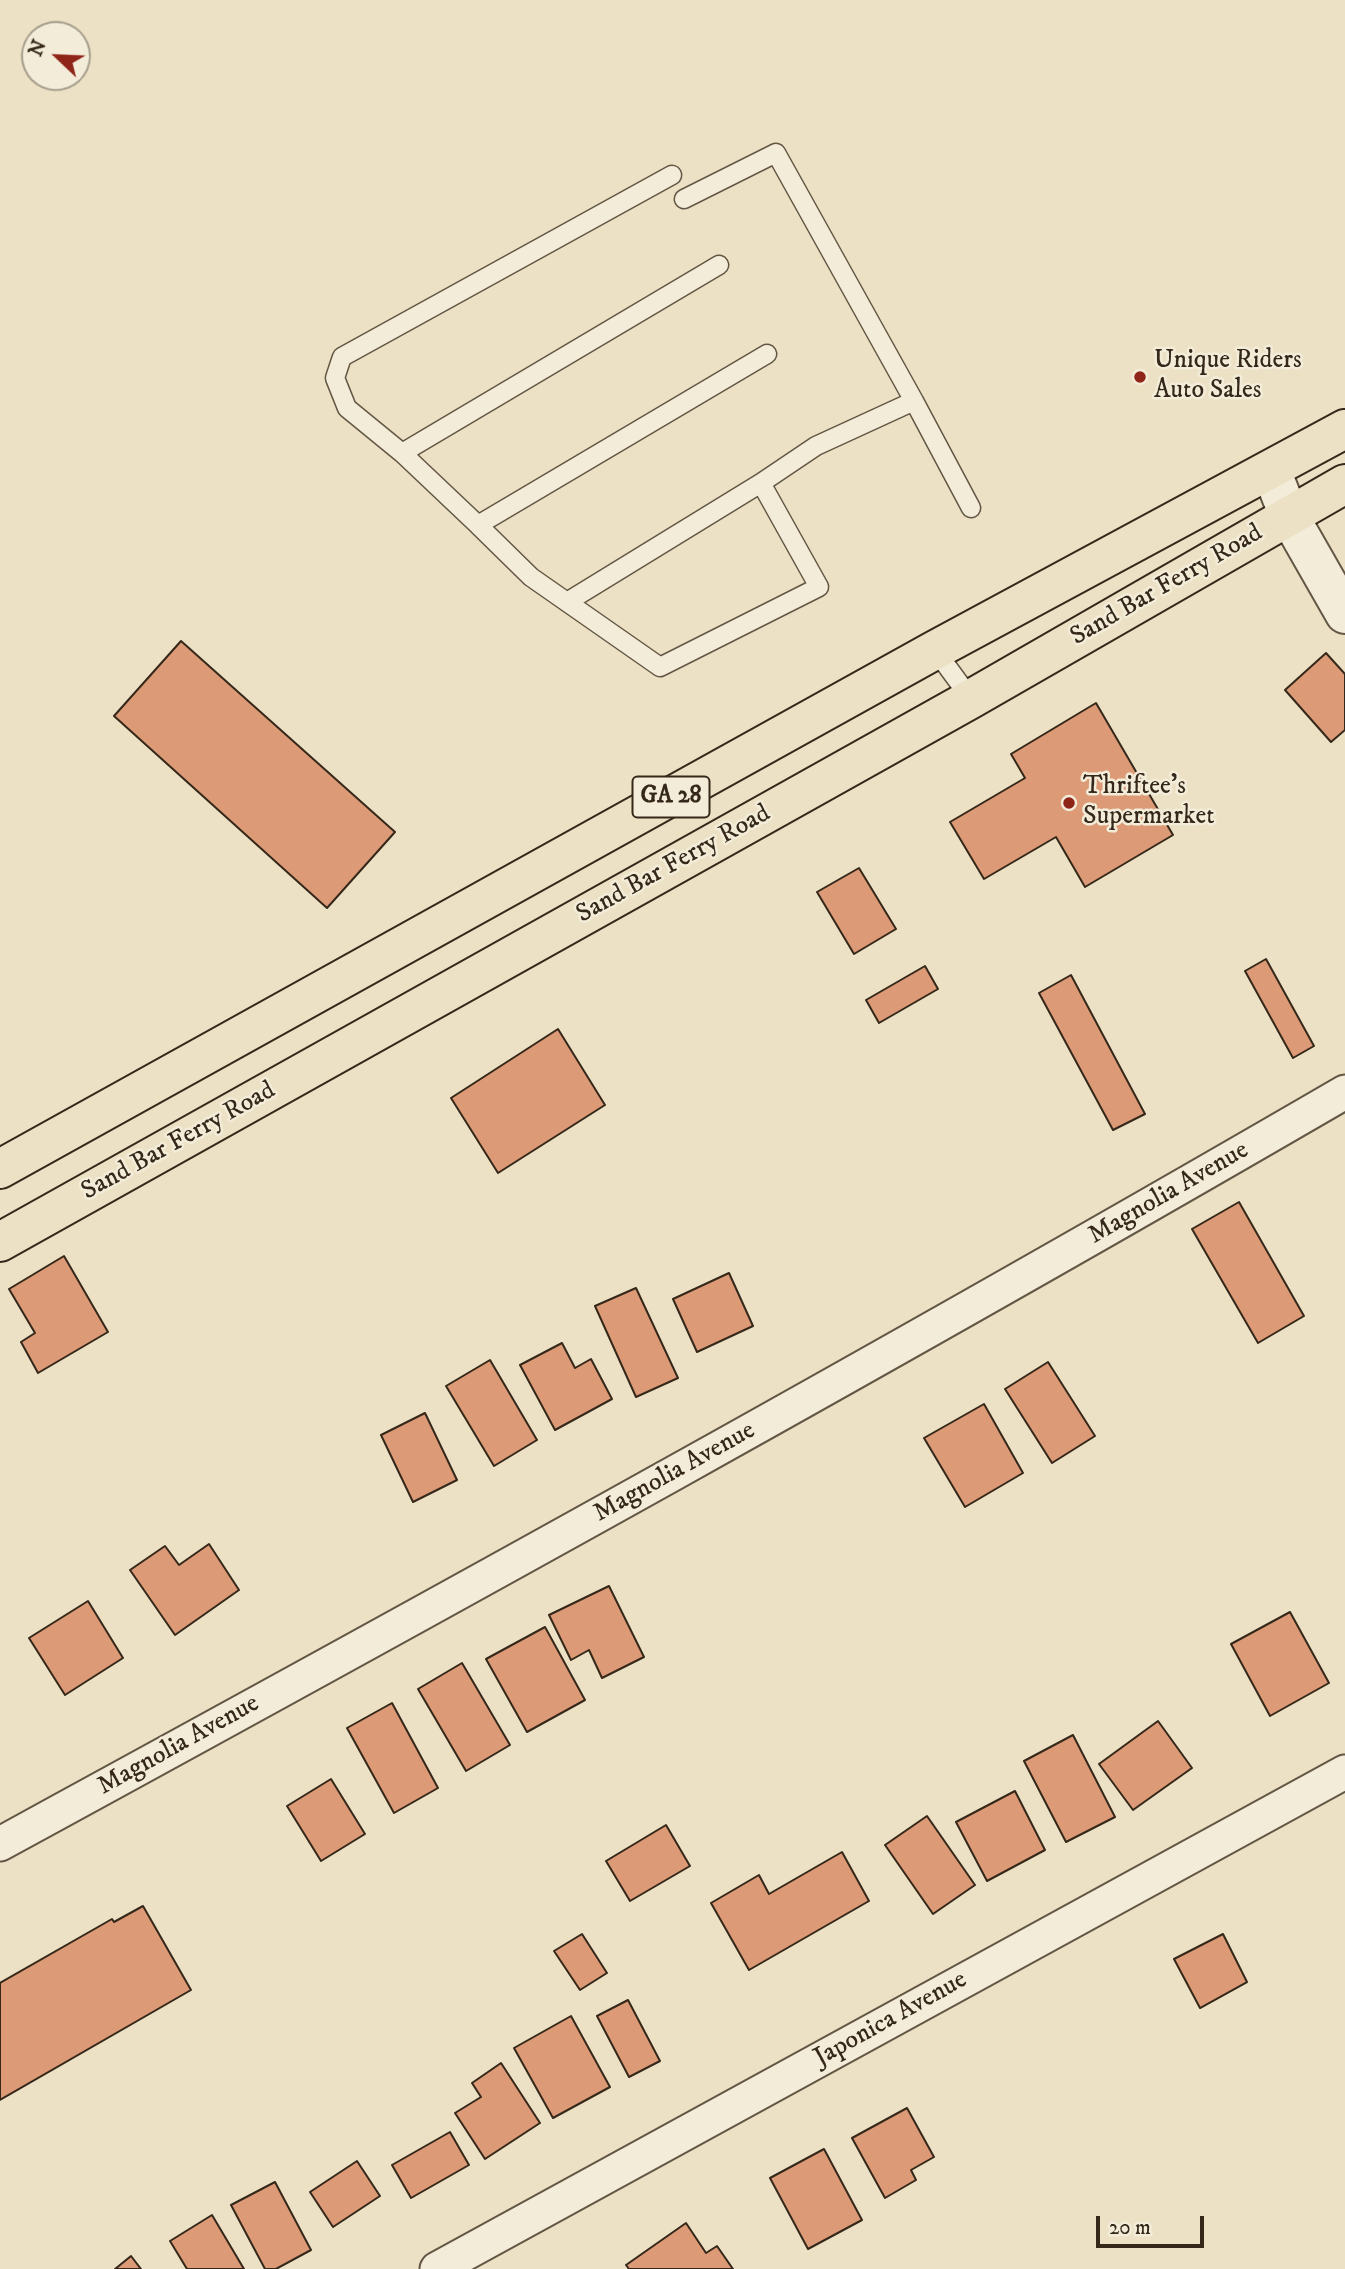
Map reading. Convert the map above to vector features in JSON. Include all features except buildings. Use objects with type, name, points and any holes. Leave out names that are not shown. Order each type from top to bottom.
[{"type":"main road","name":"Sand Bar Ferry Road","points":[[0,1169],[934,650],[1345,429]]},
{"type":"main road","name":"Sand Bar Ferry Road","points":[[0,1242],[971,699],[1345,484]]},
{"type":"street","points":[[1270,470],[1289,516],[1345,614]]},
{"type":"street","name":"Magnolia Avenue","points":[[0,1844],[520,1559],[1085,1243],[1345,1092]]},
{"type":"street","name":"Japonica Avenue","points":[[437,2269],[1345,1772]]},
{"type":"lane","points":[[684,199],[776,153],[971,508]]},
{"type":"lane","points":[[672,175],[342,357],[335,378],[347,408],[402,453],[531,577],[660,667],[819,587],[761,483]]},
{"type":"lane","points":[[402,453],[719,265]]},
{"type":"lane","points":[[478,525],[766,354]]},
{"type":"lane","points":[[567,602],[761,483],[816,446],[914,401]]},
{"type":"lane","points":[[934,650],[971,699]]},
{"type":"place","name":"Unique Riders Auto Sales","points":[[1140,377]]},
{"type":"place","name":"Thriftee's Supermarket","points":[[1069,803]]}]
